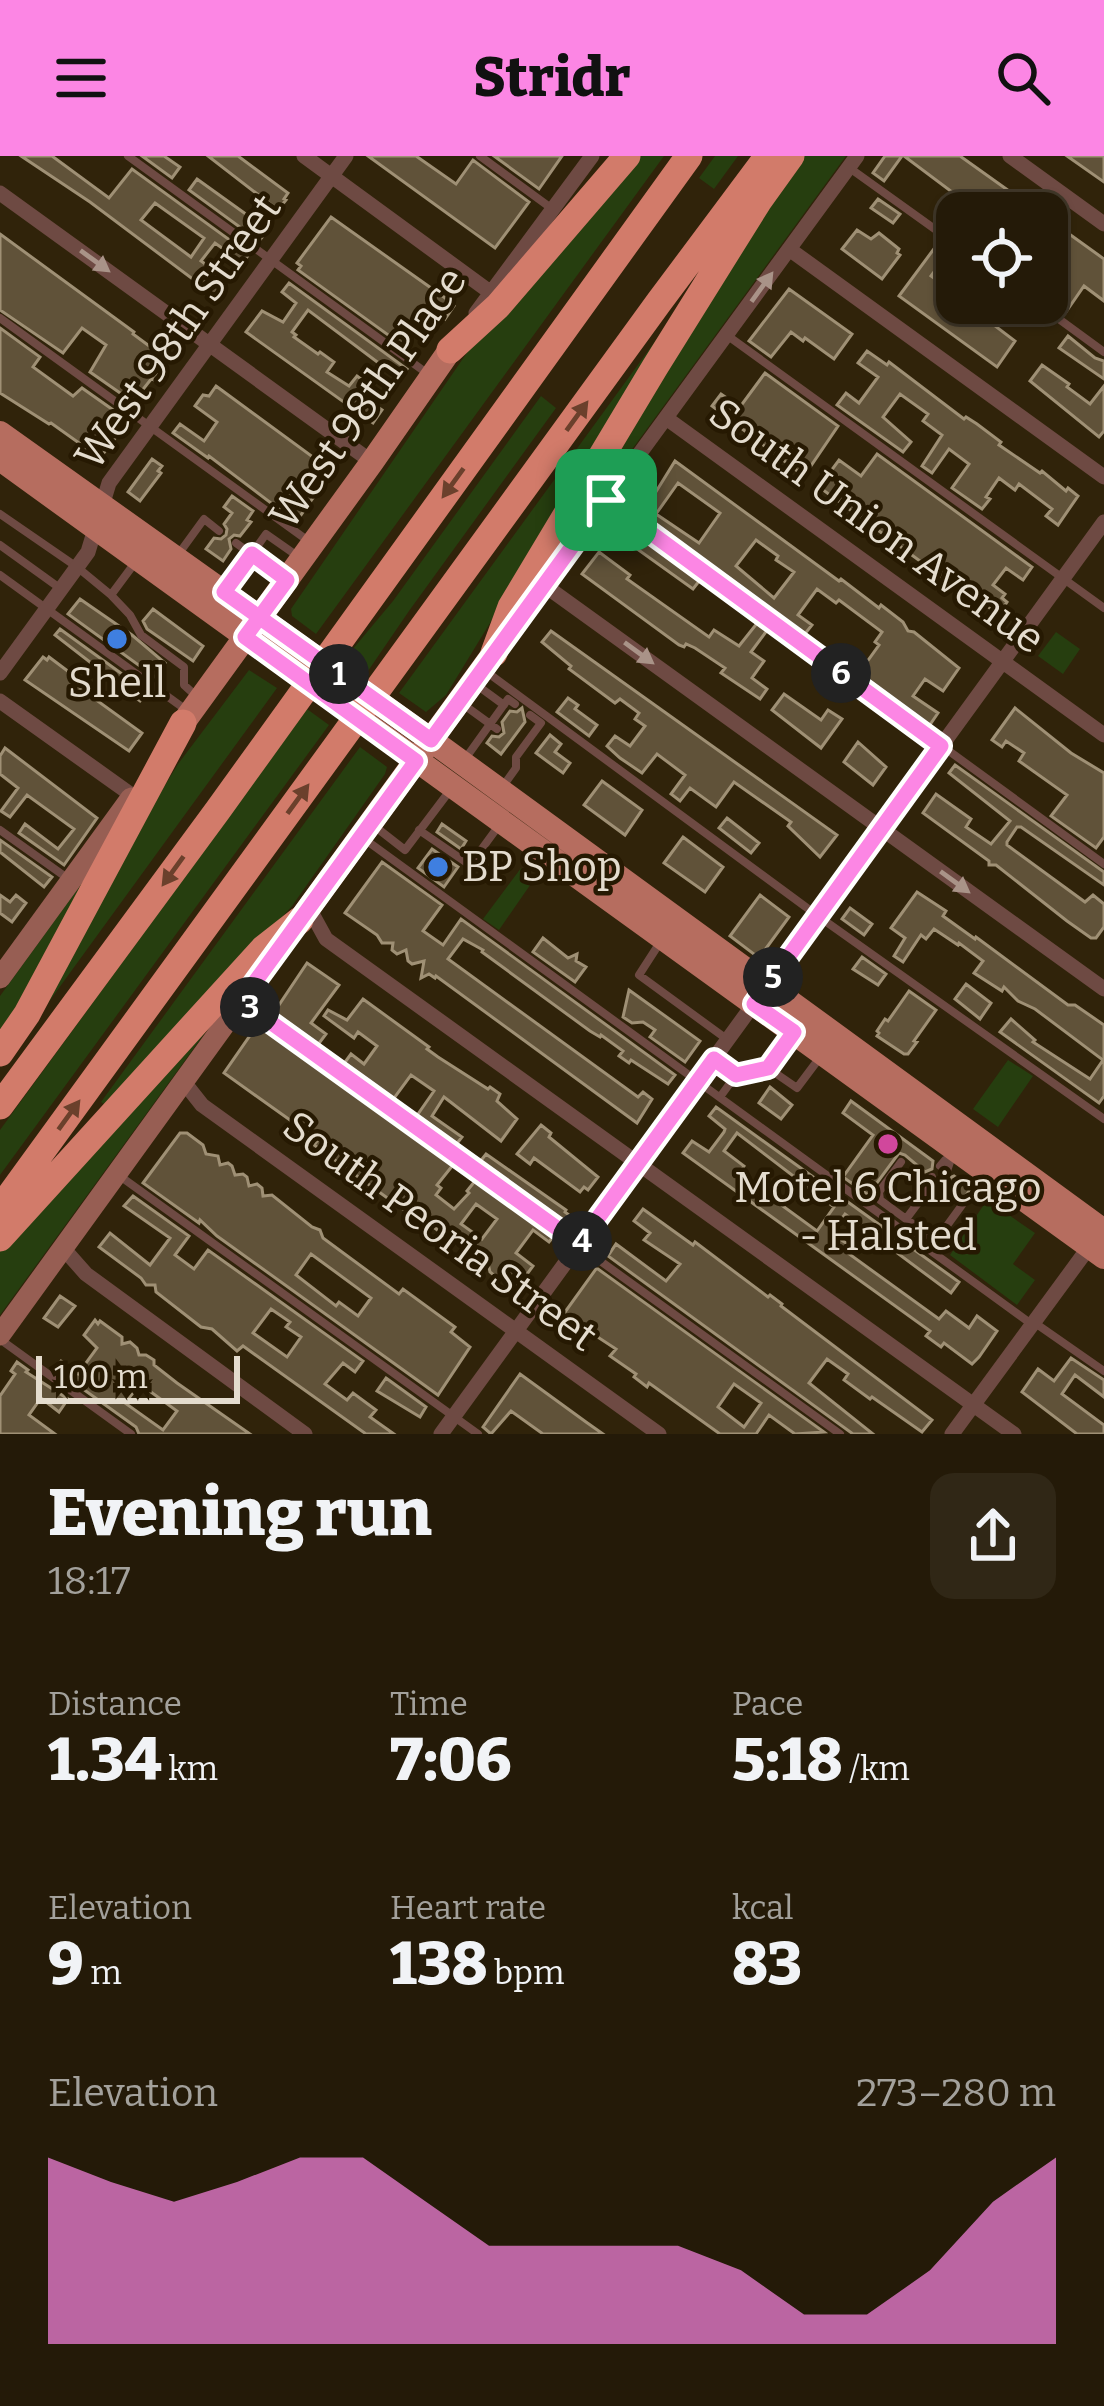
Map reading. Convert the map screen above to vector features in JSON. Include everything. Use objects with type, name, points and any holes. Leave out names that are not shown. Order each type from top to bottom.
[{"type":"highway","points":[[450,350],[498,306],[627,156]]},
{"type":"highway","points":[[0,1106],[688,156]]},
{"type":"highway","points":[[0,1209],[768,156]]},
{"type":"highway","points":[[477,676],[511,607],[655,367],[791,156]]},
{"type":"highway","points":[[0,1053],[27,1014],[191,712]]},
{"type":"highway","points":[[0,1238],[263,949],[305,914]]},
{"type":"main road","name":"West 98th Place","points":[[191,712],[450,350]]},
{"type":"main road","points":[[0,433],[99,518],[138,559],[253,627],[423,751],[452,788],[663,938],[760,995],[794,1032],[949,1161],[1101,1238]]},
{"type":"main road","points":[[0,459],[176,558],[224,592],[253,627]]},
{"type":"main road","points":[[305,914],[477,676]]},
{"type":"main road","points":[[423,751],[462,763],[500,790],[760,995],[1101,1238]]},
{"type":"street","points":[[304,156],[490,292]]},
{"type":"street","name":"West 98th Street","points":[[0,673],[88,552],[109,483],[346,156]]},
{"type":"street","name":"West 98th Place","points":[[450,350],[592,156]]},
{"type":"street","points":[[1010,156],[1104,224]]},
{"type":"street","points":[[477,676],[853,162]]},
{"type":"street","points":[[0,193],[373,462]]},
{"type":"street","points":[[789,249],[1104,477]]},
{"type":"street","name":"South Union Avenue","points":[[666,418],[1104,735]]},
{"type":"street","points":[[441,1434],[1104,522]]},
{"type":"street","points":[[544,585],[1104,989]]},
{"type":"street","points":[[0,700],[133,796]]},
{"type":"street","name":"West 98th Place","points":[[3,968],[191,712]]},
{"type":"street","points":[[0,1337],[305,914],[326,939],[1014,1434]]},
{"type":"street","name":"South Peoria Street","points":[[183,1082],[202,1105],[659,1434]]},
{"type":"street","points":[[952,1434],[1101,1238]]},
{"type":"street","points":[[63,1248],[86,1274],[305,1434]]},
{"type":"lane","points":[[128,156],[432,376]]},
{"type":"lane","points":[[480,156],[551,208]]},
{"type":"lane","points":[[853,162],[936,228]]},
{"type":"lane","points":[[0,318],[150,426],[301,561]]},
{"type":"lane","points":[[1066,324],[1104,352]]},
{"type":"lane","points":[[726,335],[1104,608]]},
{"type":"lane","points":[[606,500],[1104,865]]},
{"type":"lane","points":[[0,514],[77,567],[130,615],[141,635],[184,667],[191,712]]},
{"type":"lane","points":[[176,558],[204,519],[219,531]]},
{"type":"lane","points":[[224,592],[266,534],[301,561]]},
{"type":"lane","points":[[236,542],[252,554],[301,561]]},
{"type":"lane","points":[[0,545],[61,589]]},
{"type":"lane","points":[[111,596],[138,559]]},
{"type":"lane","points":[[0,575],[191,712]]},
{"type":"lane","points":[[462,763],[507,708],[477,676]]},
{"type":"lane","points":[[477,676],[494,726]]},
{"type":"lane","points":[[477,676],[1104,1119]]},
{"type":"lane","points":[[500,790],[541,723],[530,715]]},
{"type":"lane","points":[[523,724],[534,733]]},
{"type":"lane","points":[[512,740],[523,748]]},
{"type":"lane","points":[[504,750],[516,758]]},
{"type":"lane","points":[[366,830],[405,850],[452,788]]},
{"type":"lane","points":[[419,830],[470,865],[501,823]]},
{"type":"lane","points":[[0,830],[71,881]]},
{"type":"lane","points":[[366,830],[698,1081],[1104,1371]]},
{"type":"lane","points":[[663,938],[639,975],[728,1040]]},
{"type":"lane","points":[[241,1001],[840,1434]]},
{"type":"lane","points":[[720,1097],[736,1075],[768,1068],[794,1032]]},
{"type":"lane","points":[[768,1068],[797,1088],[823,1053]]},
{"type":"lane","points":[[714,1059],[736,1075]]},
{"type":"lane","points":[[901,1162],[879,1192],[880,1201],[906,1220],[938,1238],[962,1205]]},
{"type":"lane","points":[[116,1174],[478,1434]]},
{"type":"lane","points":[[906,1220],[934,1180]]},
{"type":"lane","points":[[0,1337],[131,1434]]},
{"type":"green space","points":[[636,156],[664,156],[316,634],[292,616],[291,609],[475,341]]},
{"type":"green space","points":[[715,156],[738,156],[714,189],[699,178]]},
{"type":"green space","points":[[802,156],[846,156],[552,559],[660,372]]},
{"type":"green space","points":[[664,329],[668,332],[446,695],[426,712],[399,693]]},
{"type":"green space","points":[[541,396],[556,408],[368,671],[347,656],[393,601]]},
{"type":"green space","points":[[1056,632],[1080,649],[1063,674],[1038,656]]},
{"type":"green space","points":[[249,670],[277,688],[43,1010],[143,821],[178,764]]},
{"type":"green space","points":[[307,709],[329,725],[0,1175],[0,1130]]},
{"type":"green space","points":[[360,747],[387,767],[385,774],[292,906],[110,1108],[101,1102]]},
{"type":"green space","points":[[108,847],[0,1042],[0,996]]},
{"type":"green space","points":[[521,868],[535,878],[499,930],[483,919]]},
{"type":"green space","points":[[218,1015],[0,1315],[0,1251]]},
{"type":"green space","points":[[1008,1060],[1033,1076],[998,1127],[973,1109]]},
{"type":"green space","points":[[987,1200],[1035,1233],[1013,1264],[1035,1280],[1017,1305],[950,1255]]},
{"type":"building","points":[[21,156],[52,156],[109,198],[132,169],[249,254],[243,263],[215,243],[201,261],[227,280],[214,295]],"holes":[[[155,203],[204,238],[191,257],[141,220]]]},
{"type":"building","points":[[142,156],[164,156],[180,167],[172,178]]},
{"type":"building","points":[[208,156],[238,156],[288,193],[286,200],[278,210]]},
{"type":"building","points":[[368,156],[416,156],[456,184],[473,160],[529,202],[495,248]]},
{"type":"building","points":[[494,156],[562,156],[539,189]]},
{"type":"building","points":[[885,156],[902,156],[884,181],[873,173]]},
{"type":"building","points":[[904,156],[960,156],[1011,192],[952,192]]},
{"type":"building","points":[[1067,156],[1104,156],[1104,182]]},
{"type":"building","points":[[197,179],[268,230],[259,241],[189,190]]},
{"type":"building","points":[[878,199],[900,214],[893,223],[871,208]]},
{"type":"building","points":[[331,217],[448,300],[454,306],[445,319],[429,307],[402,345],[298,270],[297,263]]},
{"type":"building","points":[[857,230],[871,239],[879,233],[899,249],[900,255],[882,279],[842,249]]},
{"type":"building","points":[[1068,233],[1104,259],[1104,301],[1084,286],[1068,309]]},
{"type":"building","points":[[0,234],[170,358],[133,402],[90,372],[106,345],[82,328],[63,353],[0,310]]},
{"type":"building","points":[[936,246],[936,269],[931,276],[936,280],[936,323],[899,296]]},
{"type":"building","points":[[289,283],[407,369],[400,379],[308,310],[292,332],[334,362],[327,372],[349,386],[357,376],[371,386],[363,397],[382,410],[373,423],[246,332],[262,311],[283,322],[296,303],[282,292]]},
{"type":"building","points":[[789,289],[852,334],[834,359],[791,332],[771,357],[749,341]]},
{"type":"building","points":[[938,324],[993,324],[1015,341],[997,367]]},
{"type":"building","points":[[0,328],[40,357],[33,367],[73,396],[82,388],[116,412],[110,421],[122,429],[100,458],[0,393]]},
{"type":"building","points":[[1068,336],[1104,361],[1104,379],[1059,348]]},
{"type":"building","points":[[867,351],[1078,496],[1058,525],[1046,516],[1052,509],[1019,484],[1015,490],[999,478],[982,509],[952,488],[969,464],[949,449],[932,473],[922,466],[942,435],[923,421],[928,414],[900,394],[883,417],[911,442],[903,452],[837,405],[846,393],[859,403],[878,377],[858,363]]},
{"type":"building","points":[[1042,365],[1090,404],[1104,386],[1104,431],[1099,437],[1030,381]]},
{"type":"building","points":[[765,373],[838,426],[804,476],[712,406],[721,394],[740,407]]},
{"type":"building","points":[[216,386],[332,471],[296,522],[173,433],[180,424],[204,441],[217,422],[195,406]]},
{"type":"building","points":[[877,454],[1032,567],[1023,580],[1006,568],[993,585],[1007,602],[999,614],[819,487],[839,460],[861,476]]},
{"type":"building","points":[[152,459],[162,466],[161,473],[140,501],[128,492]]},
{"type":"building","points":[[675,461],[839,581],[881,605],[959,668],[943,691],[925,679],[913,696],[938,713],[929,726],[859,673],[879,645],[875,642],[882,632],[839,600],[836,603],[817,589],[798,615],[812,625],[804,635],[641,516]],"holes":[[[678,483],[720,513],[699,543],[656,514]],[[756,540],[794,572],[774,598],[736,566]]]},
{"type":"building","points":[[232,496],[253,511],[240,536],[229,539],[231,549],[223,561],[206,549],[214,538],[226,535],[224,524],[232,513],[224,507]]},
{"type":"building","points":[[620,521],[700,580],[693,589],[612,531]]},
{"type":"building","points":[[599,552],[630,575],[627,579],[709,637],[714,630],[739,646],[758,622],[768,629],[751,652],[764,661],[752,678],[767,689],[760,699],[721,673],[725,668],[695,648],[679,645],[582,574]]},
{"type":"building","name":"Shell","points":[[80,599],[165,663],[155,677],[68,614]]},
{"type":"building","name":"Shell","points":[[153,609],[203,646],[193,661],[147,629],[143,621]]},
{"type":"building","points":[[60,629],[147,692],[140,701],[55,635]]},
{"type":"building","points":[[551,631],[837,835],[820,857],[788,826],[791,822],[734,782],[716,807],[690,788],[680,801],[671,794],[685,775],[657,754],[642,773],[620,758],[607,746],[615,736],[630,746],[645,726],[635,719],[639,713],[620,699],[615,703],[569,669],[542,642]]},
{"type":"building","points":[[43,657],[85,684],[81,689],[142,733],[129,751],[25,680]]},
{"type":"building","points":[[784,694],[821,720],[828,710],[842,719],[821,748],[772,710]]},
{"type":"building","points":[[568,698],[597,725],[589,736],[557,712]]},
{"type":"building","points":[[522,708],[525,722],[501,754],[487,743],[504,733],[502,722],[510,711]]},
{"type":"building","points":[[1015,708],[1104,773],[1104,837],[1096,848],[1051,816],[1067,795],[1019,761],[1024,753],[1006,741],[1002,747],[992,740]]},
{"type":"building","points":[[550,735],[561,744],[555,752],[570,763],[563,773],[536,753]]},
{"type":"building","points":[[858,742],[886,767],[873,785],[844,762]]},
{"type":"building","points":[[5,748],[97,818],[64,865],[19,833],[25,824],[58,849],[74,829],[27,795],[10,817],[1,811],[18,788],[0,774]]},
{"type":"building","points":[[955,765],[1104,872],[1104,885],[1021,827],[1007,842],[1085,902],[1093,895],[1104,904],[1104,927],[1096,938],[923,813],[936,794],[971,819],[966,827],[991,844],[1010,821],[949,773]]},
{"type":"building","points":[[602,781],[642,810],[625,835],[584,805]]},
{"type":"building","points":[[727,818],[759,843],[751,853],[719,828]]},
{"type":"building","points":[[442,824],[466,841],[461,849],[437,832]]},
{"type":"building","points":[[683,837],[723,867],[705,892],[664,863]]},
{"type":"building","points":[[0,840],[52,877],[44,887],[0,852]]},
{"type":"building","name":"BP Shop","points":[[432,849],[458,867],[444,887],[418,868]]},
{"type":"building","points":[[382,862],[442,905],[423,931],[443,945],[461,919],[675,1075],[668,1084],[629,1063],[619,1056],[623,1051],[463,939],[448,959],[638,1097],[643,1092],[652,1099],[637,1123],[436,976],[421,978],[424,961],[412,964],[406,950],[397,954],[393,943],[382,943],[345,913]]},
{"type":"building","points":[[917,892],[975,939],[1104,1025],[1104,1096],[1099,1103],[1000,1032],[1011,1019],[1033,1042],[1090,1079],[1103,1060],[1004,987],[1002,991],[974,973],[983,961],[959,943],[934,929],[926,939],[921,935],[903,962],[894,956],[905,938],[891,928]]},
{"type":"building","points":[[0,895],[10,902],[16,895],[26,903],[12,922],[0,913]]},
{"type":"building","points":[[760,895],[789,917],[759,958],[730,936]]},
{"type":"building","points":[[850,908],[872,924],[864,935],[842,919]]},
{"type":"building","points":[[543,938],[568,958],[577,954],[576,961],[586,967],[575,982],[533,952]]},
{"type":"building","points":[[862,957],[886,974],[878,985],[853,969]]},
{"type":"building","points":[[307,963],[339,985],[311,1023],[326,1034],[317,1046],[273,1014]]},
{"type":"building","points":[[966,984],[991,1003],[980,1019],[955,999]]},
{"type":"building","points":[[629,990],[700,1041],[685,1062],[650,1037],[655,1030],[623,1017]]},
{"type":"building","points":[[909,991],[936,1010],[904,1054],[877,1036],[877,1031]]},
{"type":"building","points":[[363,999],[438,1057],[500,1094],[497,1101],[517,1119],[501,1141],[444,1097],[432,1116],[462,1137],[455,1146],[416,1117],[434,1091],[411,1075],[392,1101],[343,1065],[351,1054],[364,1064],[377,1046],[358,1032],[354,1038],[324,1016],[328,1010],[347,1020]]},
{"type":"building","points":[[258,1024],[453,1165],[437,1185],[441,1188],[436,1195],[454,1209],[475,1181],[553,1237],[549,1242],[533,1230],[516,1253],[533,1266],[519,1285],[496,1277],[488,1263],[474,1261],[473,1252],[417,1215],[413,1217],[224,1073]],"holes":[[[476,1204],[497,1219],[482,1239],[461,1224]]]},
{"type":"building","points":[[770,1087],[792,1105],[781,1119],[759,1103]]},
{"type":"building","name":"Motel 6 Chicago - Halsted","points":[[851,1101],[933,1161],[932,1169],[925,1172],[899,1153],[868,1195],[843,1177],[873,1135],[843,1113]]},
{"type":"building","points":[[716,1107],[959,1282],[951,1293],[845,1214],[831,1233],[849,1245],[845,1251],[939,1319],[946,1311],[969,1328],[977,1316],[997,1331],[979,1357],[972,1364],[944,1343],[941,1347],[926,1336],[930,1331],[683,1153],[692,1141],[709,1152],[724,1132],[709,1116]],"holes":[[[737,1133],[834,1207],[817,1231],[739,1174],[744,1166],[724,1151]]]},
{"type":"building","points":[[541,1125],[598,1177],[588,1190],[584,1187],[580,1192],[534,1158],[530,1164],[517,1154]]},
{"type":"building","points":[[180,1133],[187,1133],[203,1145],[206,1154],[218,1156],[220,1165],[228,1163],[235,1175],[247,1177],[249,1186],[257,1184],[263,1196],[272,1195],[399,1294],[403,1289],[455,1327],[451,1332],[470,1347],[438,1395],[143,1183]],"holes":[[[311,1254],[371,1298],[358,1316],[339,1302],[336,1306],[296,1275]]]},
{"type":"building","points":[[486,1154],[566,1210],[569,1215],[563,1224],[479,1163]]},
{"type":"building","points":[[954,1176],[971,1188],[965,1197],[946,1187],[947,1179]]},
{"type":"building","points":[[133,1196],[189,1236],[175,1255],[194,1269],[208,1250],[363,1361],[355,1372],[343,1363],[325,1384],[347,1400],[353,1393],[376,1410],[370,1417],[394,1434],[366,1434],[243,1346],[237,1351],[212,1329],[201,1327],[156,1292],[155,1285],[146,1285],[99,1247],[110,1233],[150,1265],[170,1238],[124,1206]],"holes":[[[271,1309],[290,1322],[286,1327],[301,1337],[287,1357],[253,1333]]]},
{"type":"building","points":[[643,1209],[770,1295],[932,1420],[922,1432],[844,1380],[848,1374],[827,1359],[809,1383],[873,1434],[853,1434],[608,1256],[616,1244],[666,1281],[680,1264],[644,1240],[650,1233],[634,1221]]},
{"type":"building","points":[[598,1269],[824,1432],[795,1434],[769,1415],[756,1434],[720,1434],[634,1377],[610,1356],[616,1349],[587,1330],[583,1336],[560,1319]],"holes":[[[734,1384],[761,1403],[744,1427],[718,1407]]]},
{"type":"building","points":[[60,1296],[75,1306],[58,1327],[44,1318]]},
{"type":"building","points":[[95,1320],[100,1321],[122,1337],[122,1344],[130,1342],[139,1355],[154,1360],[177,1383],[250,1434],[139,1434],[136,1427],[55,1369],[61,1361],[78,1374],[97,1348],[84,1335]],"holes":[[[140,1384],[177,1411],[163,1430],[125,1403]]]},
{"type":"building","points":[[1071,1358],[1104,1380],[1104,1397],[1075,1375],[1062,1394],[1104,1425],[1104,1434],[1077,1434],[1022,1392],[1038,1369],[1054,1381]]},
{"type":"building","points":[[17,1362],[68,1399],[59,1412],[41,1398],[29,1415],[55,1434],[0,1434],[0,1396]]},
{"type":"building","points":[[520,1374],[603,1434],[543,1434],[511,1411],[491,1434],[483,1427]]},
{"type":"building","points":[[386,1378],[426,1407],[420,1417],[377,1391]]},
{"type":"place","name":"Shell","points":[[117,639]]},
{"type":"place","name":"BP Shop","points":[[438,867]]},
{"type":"place","name":"Motel 6 Chicago - Halsted","points":[[888,1144]]},
{"type":"route","points":[[606,500],[431,740],[260,617],[224,592],[252,554],[287,580],[260,617],[245,637],[416,761],[241,1001],[579,1244],[714,1059],[736,1075],[768,1068],[794,1032],[754,1004],[941,746],[606,500]]}]
